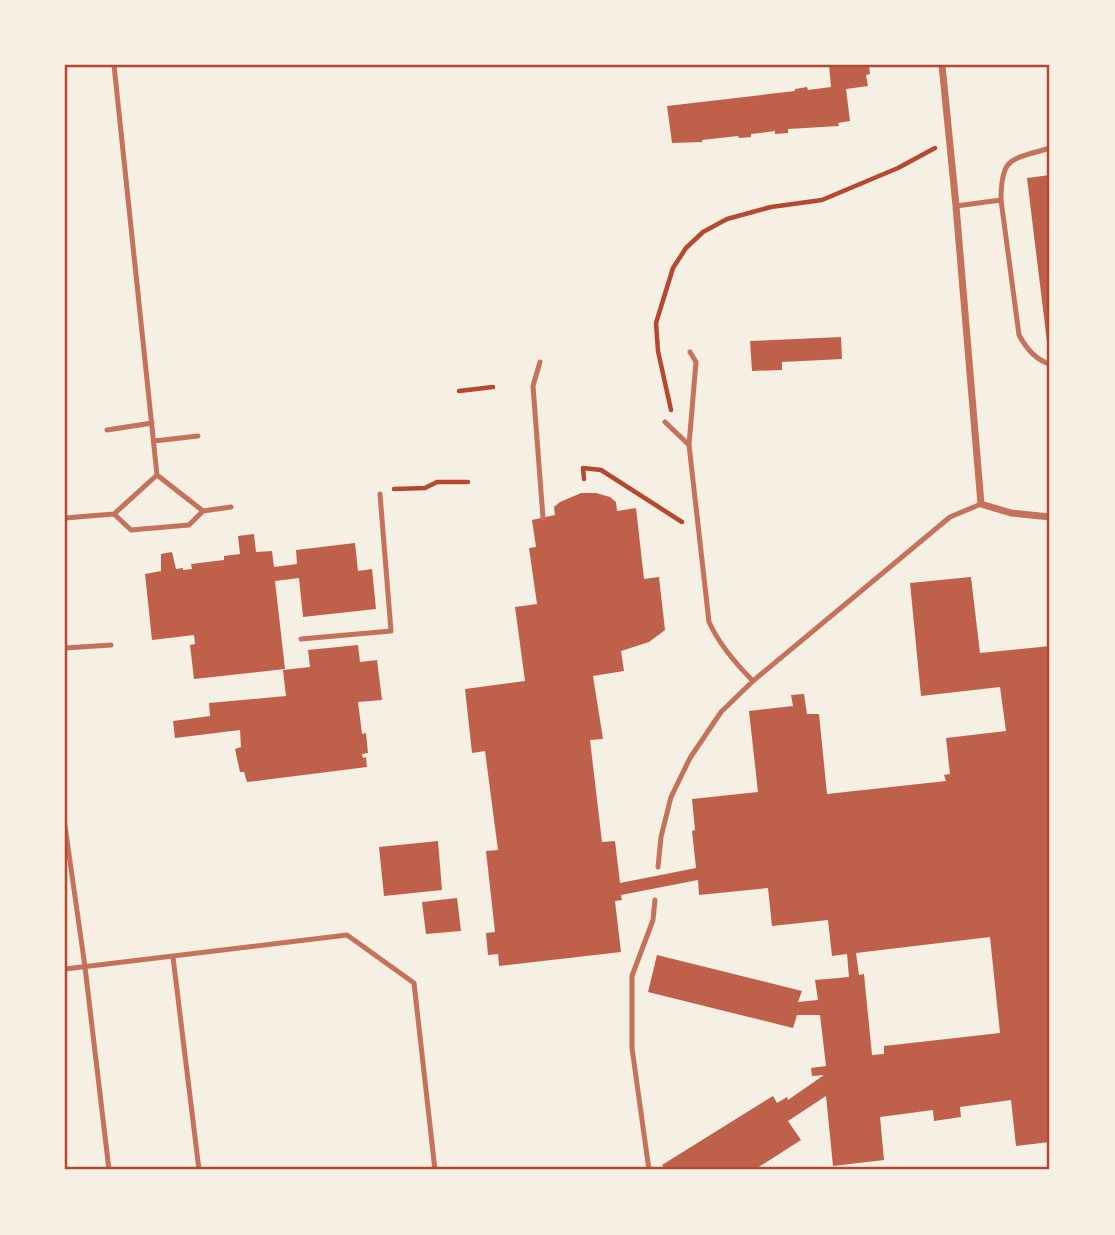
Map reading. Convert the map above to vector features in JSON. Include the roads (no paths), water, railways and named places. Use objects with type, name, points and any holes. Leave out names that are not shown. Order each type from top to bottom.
[{"type":"street","points":[[942,65],[981,504],[1011,513],[1050,517]]},
{"type":"lane","points":[[114,65],[157,475],[203,512]]},
{"type":"lane","points":[[1050,148],[1015,159],[1006,165],[1001,177],[1001,200],[1019,335],[1027,349],[1050,364]]},
{"type":"lane","points":[[956,206],[1001,200]]},
{"type":"lane","points":[[690,352],[696,362],[689,445],[709,622],[715,636],[753,681]]},
{"type":"lane","points":[[540,362],[533,386],[543,518]]},
{"type":"lane","points":[[665,422],[689,445]]},
{"type":"lane","points":[[107,430],[152,423]]},
{"type":"lane","points":[[153,441],[198,436]]},
{"type":"lane","points":[[65,518],[114,514],[157,475]]},
{"type":"lane","points":[[301,639],[390,631],[380,494]]},
{"type":"lane","points":[[658,867],[660,837],[671,797],[690,758],[721,712],[753,681],[950,517],[981,504]]},
{"type":"lane","points":[[114,514],[131,530],[190,525],[203,512],[231,507]]},
{"type":"lane","points":[[65,648],[111,645]]},
{"type":"lane","points":[[65,826],[110,1170]]},
{"type":"lane","points":[[649,1170],[632,1048],[632,976],[653,920],[655,900]]},
{"type":"lane","points":[[65,969],[347,935],[414,983],[435,1170]]},
{"type":"lane","points":[[173,957],[199,1170]]}]
